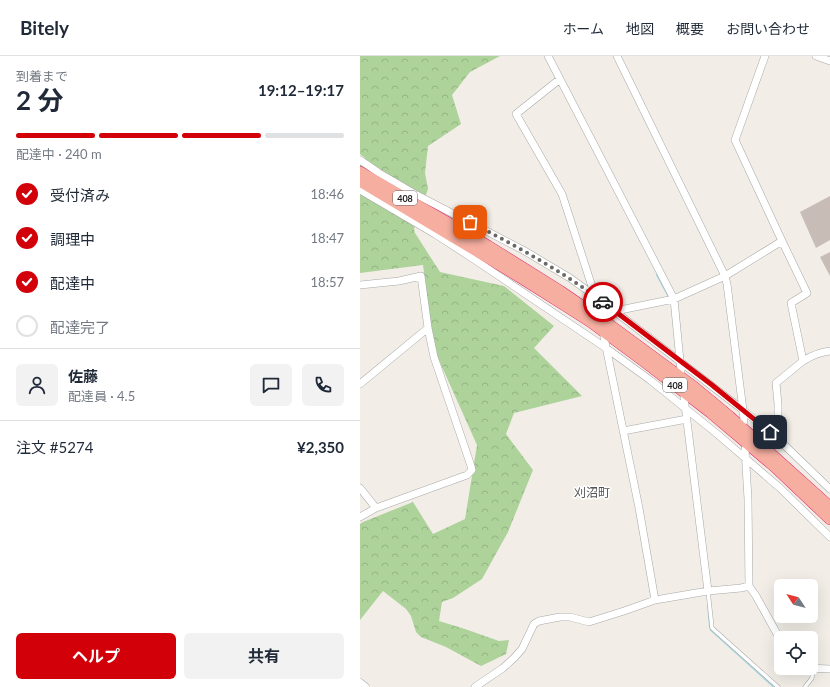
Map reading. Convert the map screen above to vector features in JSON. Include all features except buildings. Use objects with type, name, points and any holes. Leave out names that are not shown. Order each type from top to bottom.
[{"type":"highway","name":"408","points":[[360,172],[488,246],[560,291],[612,326],[712,402],[766,449],[829,516]]},
{"type":"highway","name":"408","points":[[360,181],[520,277],[591,322],[710,412],[774,466],[829,516]]},
{"type":"street","points":[[548,56],[674,299],[681,371]]},
{"type":"street","points":[[617,56],[725,276],[744,410],[744,421]]},
{"type":"street","points":[[765,56],[735,140],[807,293],[791,303],[803,361]]},
{"type":"street","points":[[816,56],[830,61]]},
{"type":"street","points":[[560,79],[516,114],[562,194],[598,309]]},
{"type":"street","points":[[360,160],[415,194],[523,250],[570,278],[744,410],[778,439],[830,489]]},
{"type":"street","points":[[360,190],[447,242],[606,348],[650,380],[686,408],[780,488],[830,537]]},
{"type":"street","points":[[616,312],[674,299],[725,276],[782,241]]},
{"type":"street","points":[[360,285],[399,281],[421,276],[428,328],[434,357],[472,470],[467,475],[376,508],[360,517]]},
{"type":"street","points":[[360,384],[428,328]]},
{"type":"street","points":[[604,337],[639,508],[655,600]]},
{"type":"street","points":[[778,439],[778,404],[776,383],[809,357],[830,351]]},
{"type":"street","points":[[684,397],[708,592]]},
{"type":"street","points":[[623,431],[687,419]]},
{"type":"street","points":[[745,448],[748,499],[749,586],[775,631]]},
{"type":"street","points":[[360,488],[376,508]]},
{"type":"street","points":[[475,687],[503,668],[514,658],[522,649],[534,624],[539,621],[560,617],[570,617],[590,622],[655,600],[749,586]]},
{"type":"street","points":[[818,668],[830,669]]},
{"type":"street","points":[[360,683],[365,687]]},
{"type":"lane","points":[[708,592],[712,628],[778,687]]},
{"type":"lane","points":[[805,687],[812,678],[811,675]]},
{"type":"green space","points":[[360,56],[500,56],[470,72],[452,95],[461,124],[428,146],[425,173],[428,189],[414,229],[415,233],[440,272],[504,286],[554,326],[534,348],[582,396],[514,413],[506,434],[533,470],[508,532],[482,579],[453,598],[442,602],[439,621],[499,641],[509,640],[506,654],[481,666],[446,647],[421,637],[416,632],[411,616],[406,609],[383,591],[360,620],[360,524],[413,502],[433,534],[465,519],[477,445],[434,349],[423,265],[360,273],[360,165],[365,158],[360,154]]},
{"type":"waterway","points":[[657,275],[669,297]]},
{"type":"waterway","points":[[708,604],[711,630],[774,687]]},
{"type":"way so far","points":[[470,222],[523,250],[570,278],[603,302]]},
{"type":"district","name":"刈沼町","points":[[592,492]]},
{"type":"route","points":[[603,302],[712,385],[770,432]]}]
